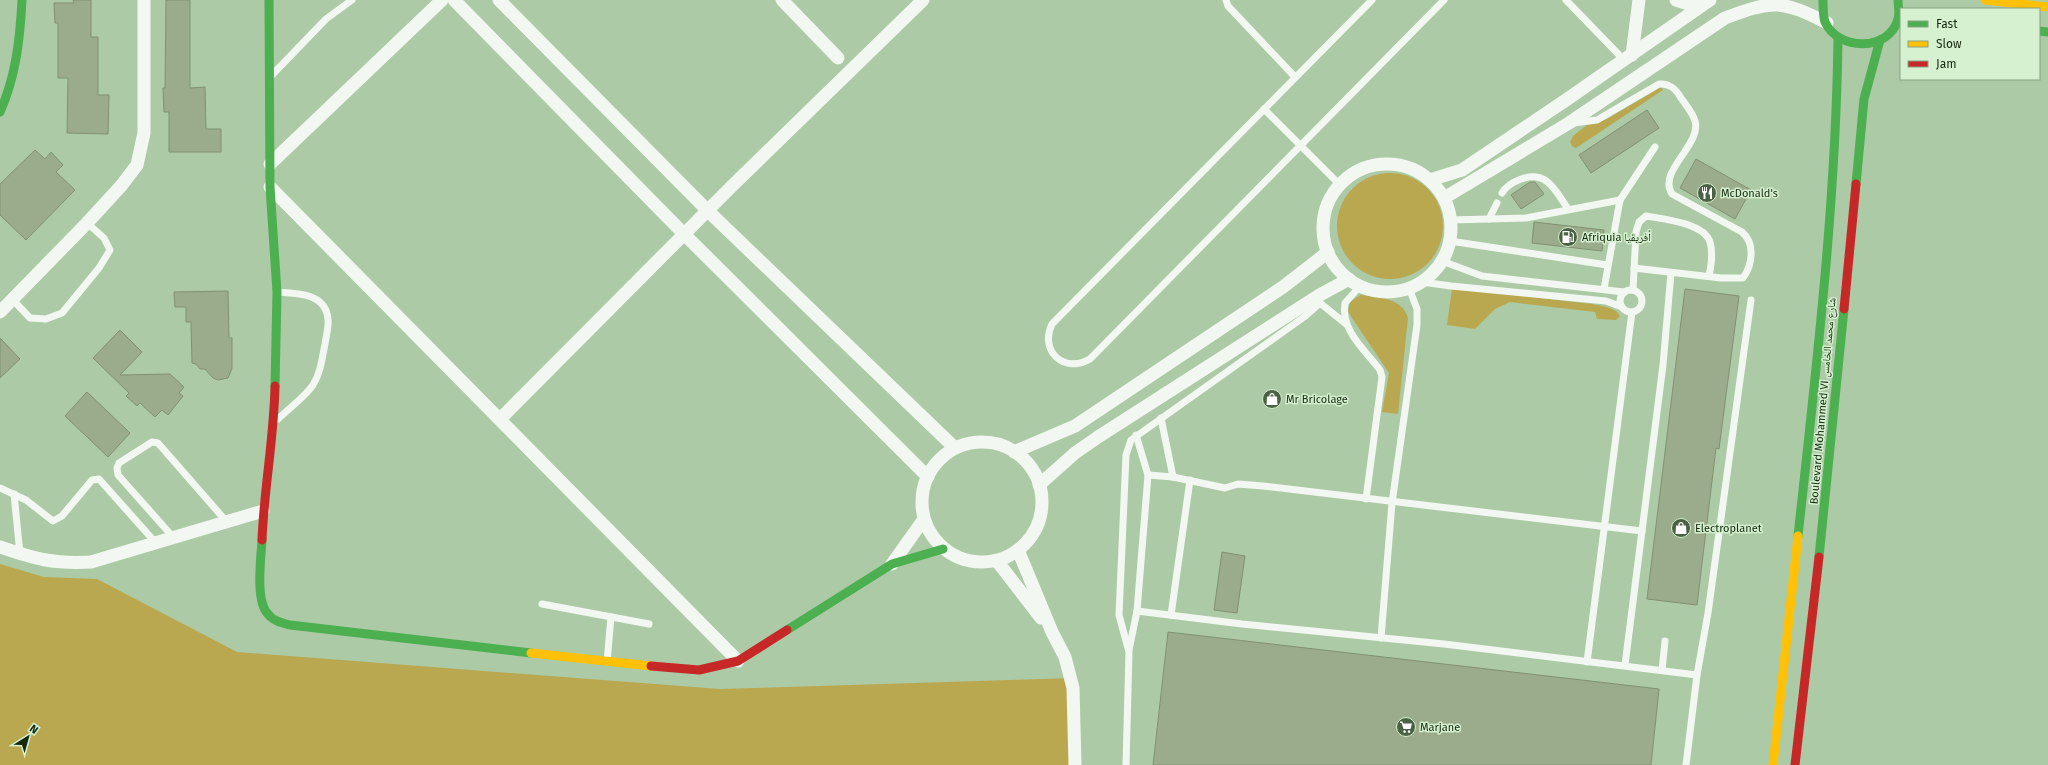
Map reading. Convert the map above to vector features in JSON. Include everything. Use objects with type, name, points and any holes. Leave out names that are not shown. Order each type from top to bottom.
[{"type":"main road","points":[[0,112],[13,78],[19,52],[22,0]]},
{"type":"main road","points":[[269,0],[268,79],[270,187],[277,292],[274,422],[263,511],[261,595],[267,614],[277,621],[298,626],[607,662],[699,670],[738,661],[892,564],[943,549]]},
{"type":"main road","points":[[1823,0],[1822,12],[1827,24],[1838,38],[1855,45],[1872,44],[1889,34],[1900,30]]},
{"type":"main road","points":[[1889,34],[1895,25],[1899,14],[1898,0]]},
{"type":"main road","points":[[1985,0],[2048,7]]},
{"type":"main road","name":"Boulevard Mohammed VI شارع محمد الخامس","points":[[1773,765],[1801,514],[1821,303],[1838,96],[1838,38]]},
{"type":"main road","name":"Boulevard Mohammed VI شارع محمد الخامس","points":[[1795,765],[1825,505],[1864,99],[1880,40]]},
{"type":"street","points":[[0,312],[87,223],[131,174],[137,165],[144,133],[144,0]]},
{"type":"street","points":[[270,164],[442,0]]},
{"type":"street","points":[[454,0],[684,234],[928,477]]},
{"type":"street","points":[[499,0],[708,211],[955,448]]},
{"type":"street","points":[[782,0],[838,58]]},
{"type":"street","points":[[500,418],[684,234],[923,0]]},
{"type":"street","points":[[1628,58],[1639,0]]},
{"type":"street","points":[[1676,0],[1698,7]]},
{"type":"street","points":[[1430,180],[1462,170],[1628,58],[1698,7],[1710,0]]},
{"type":"street","points":[[1444,198],[1569,123],[1725,18],[1753,6],[1782,1],[1802,7],[1827,24]]},
{"type":"street","points":[[1394,164],[1413,170],[1430,180],[1444,198],[1451,220],[1450,241],[1442,261],[1433,272],[1422,282],[1409,288],[1388,292],[1368,289],[1355,282],[1336,267],[1328,252],[1323,234],[1324,216],[1330,199],[1340,184],[1356,172],[1374,165],[1394,164]]},
{"type":"street","points":[[270,187],[500,418],[738,661]]},
{"type":"street","points":[[1014,452],[1076,426],[1276,292],[1328,252]]},
{"type":"street","points":[[1039,484],[1075,453],[1098,436],[1319,299],[1355,282]]},
{"type":"street","points":[[979,442],[995,444],[1014,452],[1026,462],[1039,484],[1042,504],[1037,525],[1032,535],[1018,550],[997,561],[982,562],[956,557],[943,549],[930,533],[924,519],[922,493],[932,467],[955,448],[979,442]]},
{"type":"street","points":[[0,547],[36,560],[66,563],[91,562],[263,511]]},
{"type":"street","points":[[892,564],[924,519]]},
{"type":"street","points":[[1018,550],[1052,632],[1065,657],[1073,688],[1075,765]]},
{"type":"street","points":[[997,561],[1052,632]]},
{"type":"lane","points":[[268,79],[326,19],[352,0]]},
{"type":"lane","points":[[1226,0],[1228,6],[1295,77]]},
{"type":"lane","points":[[1372,0],[1052,324],[1049,330],[1049,345],[1056,357],[1069,364],[1084,363],[1090,359],[1444,0]]},
{"type":"lane","points":[[1566,0],[1628,58]]},
{"type":"lane","points":[[1569,123],[1585,123],[1597,120],[1659,84],[1676,89],[1696,123],[1691,140],[1669,179],[1670,190],[1672,194],[1742,232],[1749,238],[1752,249],[1749,271],[1744,278],[1671,273],[1634,268]]},
{"type":"lane","points":[[1264,109],[1340,184]]},
{"type":"lane","points":[[1604,289],[1607,264],[1620,200],[1655,147]]},
{"type":"lane","points":[[1502,193],[1505,188],[1516,181],[1531,176],[1541,176],[1552,187],[1568,209]]},
{"type":"lane","points":[[1451,220],[1526,218],[1620,200]]},
{"type":"lane","points":[[1488,219],[1497,203]]},
{"type":"lane","points":[[1633,290],[1637,227],[1646,216],[1682,222],[1705,235],[1710,243],[1709,276]]},
{"type":"lane","points":[[12,299],[30,318],[46,319],[62,313],[99,268],[110,250],[104,238],[87,223]]},
{"type":"lane","points":[[1450,241],[1607,264]]},
{"type":"lane","points":[[1422,282],[1606,301],[1622,307],[1624,310],[1632,312],[1636,311],[1642,304],[1641,295],[1633,290],[1624,292],[1482,276],[1442,261]]},
{"type":"lane","points":[[1625,665],[1663,365],[1671,273]]},
{"type":"lane","points":[[1346,324],[1344,310],[1345,303],[1355,282]]},
{"type":"lane","points":[[1381,638],[1392,502],[1417,325],[1417,309],[1409,288]]},
{"type":"lane","points":[[274,422],[306,393],[313,384],[320,369],[329,320],[322,303],[304,293],[277,292]]},
{"type":"lane","points":[[1622,307],[1620,299],[1624,292]]},
{"type":"lane","points":[[1129,652],[1119,615],[1126,455],[1131,440],[1304,317],[1319,299],[1346,324],[1380,370],[1382,377],[1366,499]]},
{"type":"lane","points":[[1686,765],[1697,675],[1751,300]]},
{"type":"lane","points":[[1587,662],[1632,312]]},
{"type":"lane","points":[[1161,418],[1173,477]]},
{"type":"lane","points":[[1126,765],[1129,652],[1137,611],[1148,475],[1136,435]]},
{"type":"lane","points":[[173,537],[118,475],[117,468],[119,463],[148,443],[158,443],[226,522]]},
{"type":"lane","points":[[1148,475],[1173,477],[1225,488],[1238,484],[1642,531]]},
{"type":"lane","points":[[0,488],[26,500],[49,519],[56,520],[92,480],[99,479],[155,542]]},
{"type":"lane","points":[[1171,615],[1190,480]]},
{"type":"lane","points":[[14,494],[20,554]]},
{"type":"lane","points":[[542,604],[649,624]]},
{"type":"lane","points":[[1137,611],[1444,644],[1697,675]]},
{"type":"lane","points":[[607,662],[611,617]]},
{"type":"lane","points":[[1662,670],[1665,641]]},
{"type":"shaded area","points":[[1661,87],[1663,90],[1576,148],[1572,146],[1570,142],[1573,136],[1587,125],[1607,119]]},
{"type":"shaded area","points":[[1390,173],[1410,177],[1428,188],[1439,206],[1443,226],[1439,246],[1428,264],[1410,275],[1390,279],[1370,275],[1352,264],[1341,246],[1337,226],[1341,206],[1352,188],[1370,177]]},
{"type":"shaded area","points":[[1452,288],[1604,306],[1612,309],[1620,316],[1616,320],[1597,319],[1595,312],[1510,302],[1495,309],[1475,329],[1447,325]]},
{"type":"shaded area","points":[[1360,295],[1382,298],[1395,302],[1401,306],[1408,318],[1398,414],[1382,412],[1389,373],[1348,312],[1350,302]]},
{"type":"shaded area","points":[[0,564],[44,577],[97,579],[237,652],[720,689],[1075,678],[1081,765],[0,765]]},
{"type":"building","points":[[73,0],[91,0],[91,37],[98,37],[98,95],[109,95],[108,134],[67,133],[68,78],[58,78],[58,23],[55,23],[54,3],[74,3]]},
{"type":"building","points":[[166,0],[190,0],[190,88],[205,87],[206,129],[221,129],[221,152],[169,152],[169,112],[164,112],[163,88],[165,88]]},
{"type":"building","points":[[1647,110],[1659,128],[1591,173],[1579,155]]},
{"type":"building","points":[[35,150],[45,159],[51,152],[63,165],[56,172],[75,190],[26,240],[0,215],[0,184]]},
{"type":"building","points":[[1696,159],[1751,190],[1735,219],[1680,188]]},
{"type":"building","points":[[1530,182],[1535,182],[1544,194],[1521,209],[1511,195]]},
{"type":"building","name":"Afriquia أفريقيا","points":[[1534,222],[1604,230],[1602,251],[1532,243]]},
{"type":"building","points":[[1685,289],[1739,296],[1719,449],[1716,448],[1697,605],[1647,599]]},
{"type":"building","points":[[228,291],[229,338],[232,338],[232,368],[228,378],[218,380],[213,378],[205,369],[200,369],[196,364],[192,363],[191,322],[186,322],[186,307],[175,307],[174,292]]},
{"type":"building","points":[[120,330],[142,352],[120,375],[170,374],[184,387],[179,393],[183,396],[168,415],[162,410],[155,417],[140,403],[137,406],[126,396],[129,393],[93,358]]},
{"type":"building","points":[[0,338],[20,359],[0,378]]},
{"type":"building","points":[[87,392],[130,433],[108,457],[65,416]]},
{"type":"building","points":[[1222,552],[1245,556],[1237,613],[1214,610]]},
{"type":"building","name":"Marjane","points":[[1168,632],[1659,689],[1651,765],[1153,765]]},
{"type":"traffic: fast","points":[[0,112],[10,85],[16,57],[22,0]]},
{"type":"traffic: fast","points":[[269,0],[270,187],[277,292],[275,386]]},
{"type":"traffic: fast","points":[[1823,0],[1824,20],[1832,32],[1851,42],[1863,44],[1874,42],[1885,37],[1893,30],[1899,17],[1898,0]]},
{"type":"traffic: fast","points":[[2040,31],[2048,32]]},
{"type":"traffic: fast","points":[[1798,536],[1818,349],[1829,225],[1838,38]]},
{"type":"traffic: fast","points":[[1856,184],[1864,99],[1880,40]]},
{"type":"traffic: fast","points":[[1819,557],[1844,309]]},
{"type":"traffic: fast","points":[[262,540],[260,568],[261,599],[268,614],[278,621],[290,625],[531,653]]},
{"type":"traffic: fast","points":[[787,630],[892,564],[943,549]]},
{"type":"traffic: slow","points":[[1985,0],[2048,7]]},
{"type":"traffic: slow","points":[[1773,765],[1798,536]]},
{"type":"traffic: slow","points":[[531,653],[651,666]]},
{"type":"traffic: jam","points":[[1844,309],[1856,184]]},
{"type":"traffic: jam","points":[[262,540],[273,425],[275,386]]},
{"type":"traffic: jam","points":[[1795,765],[1819,557]]},
{"type":"traffic: jam","points":[[651,666],[699,670],[738,661],[787,630]]},
{"type":"place","name":"McDonald's","points":[[1707,193]]},
{"type":"place","name":"Afriquia أفريقيا","points":[[1568,237]]},
{"type":"place","name":"Mr Bricolage","points":[[1272,399]]},
{"type":"place","name":"Electroplanet","points":[[1681,528]]},
{"type":"place","name":"Marjane","points":[[1406,727]]}]
